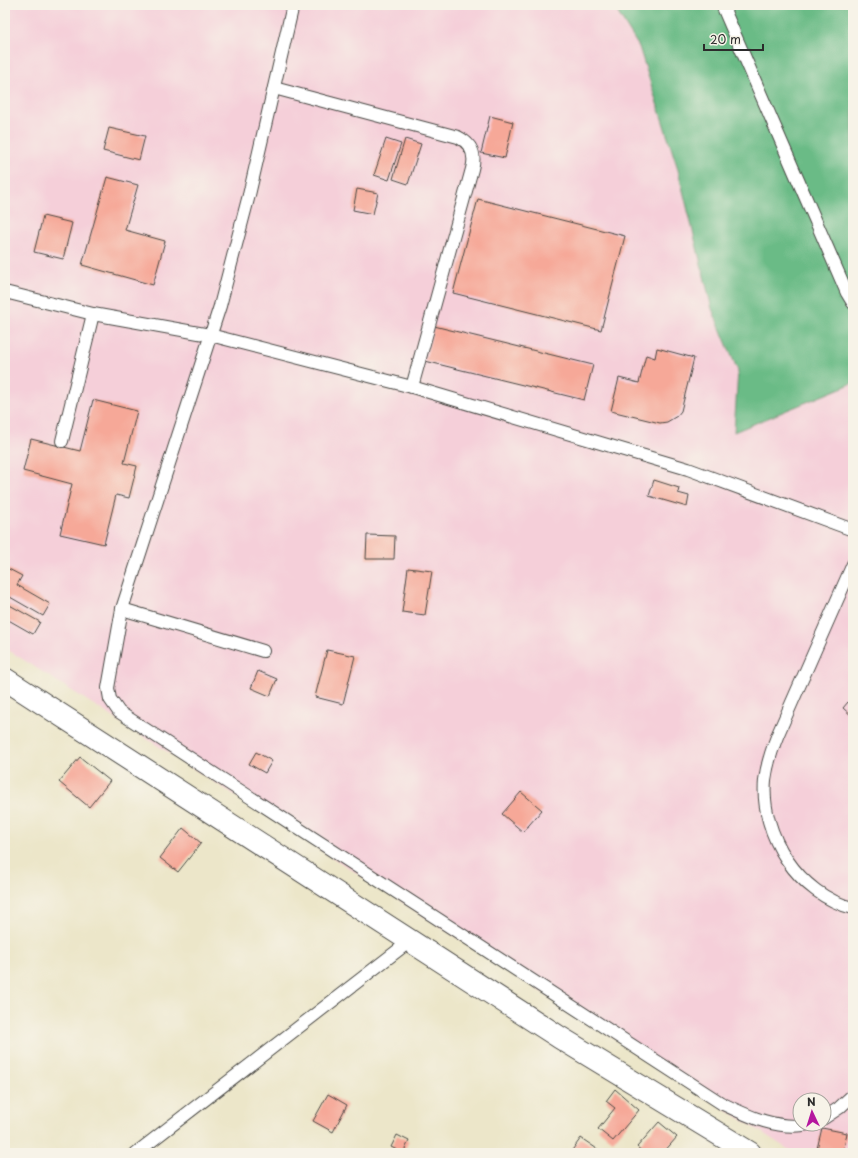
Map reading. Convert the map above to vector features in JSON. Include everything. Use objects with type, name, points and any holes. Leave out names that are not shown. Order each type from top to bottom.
[{"type":"street","points":[[5,679],[566,1041],[750,1153]]},
{"type":"lane","points":[[293,5],[249,195],[210,335],[122,609],[108,688],[110,699],[119,712],[722,1103],[754,1119],[792,1126]]},
{"type":"lane","points":[[722,5],[847,293],[853,303]]},
{"type":"lane","points":[[274,88],[458,137],[471,148],[474,154],[472,169],[412,387]]},
{"type":"lane","points":[[5,292],[93,314],[210,335],[412,387],[688,468],[853,530]]},
{"type":"lane","points":[[62,441],[93,314]]},
{"type":"lane","points":[[853,564],[778,734],[770,756],[765,781],[766,807],[771,830],[780,850],[793,869],[808,884],[825,896],[853,908]]},
{"type":"lane","points":[[122,609],[263,651]]},
{"type":"lane","points":[[136,1153],[410,941]]},
{"type":"lane","points":[[832,1113],[853,1095]]},
{"type":"shaded area","points":[[5,5],[613,5],[639,47],[677,166],[712,309],[738,371],[734,431],[853,383],[853,1153],[794,1153],[5,648]]},
{"type":"green space","points":[[613,5],[853,5],[853,383],[734,432],[738,371],[712,309],[677,166],[639,47]]},
{"type":"building","points":[[490,116],[513,122],[505,158],[481,153]]},
{"type":"building","points":[[109,128],[145,136],[139,160],[103,151]]},
{"type":"building","points":[[386,139],[401,144],[389,180],[374,175]]},
{"type":"building","points":[[405,139],[421,144],[408,184],[393,179]]},
{"type":"building","points":[[107,177],[138,185],[125,230],[165,241],[153,285],[82,265]]},
{"type":"building","points":[[357,189],[378,193],[373,214],[353,210]]},
{"type":"building","points":[[478,199],[625,236],[601,330],[453,293]]},
{"type":"building","points":[[43,216],[72,223],[63,259],[34,252]]},
{"type":"building","points":[[434,326],[593,365],[584,400],[425,361]]},
{"type":"building","points":[[657,348],[694,358],[681,411],[677,416],[667,422],[660,423],[611,411],[619,378],[639,383],[646,355],[655,358]]},
{"type":"building","points":[[93,400],[137,411],[124,463],[137,466],[129,498],[116,495],[104,544],[60,534],[72,484],[23,471],[31,439],[80,451]]},
{"type":"building","points":[[654,480],[679,488],[678,493],[689,496],[687,507],[649,496]]},
{"type":"building","points":[[367,535],[395,536],[394,559],[366,559]]},
{"type":"building","points":[[5,567],[22,576],[17,585],[50,604],[43,616],[10,597],[6,603],[40,622],[33,634],[5,618]]},
{"type":"building","points":[[408,568],[432,571],[425,615],[402,612]]},
{"type":"building","points":[[327,650],[355,656],[343,704],[315,697]]},
{"type":"building","points":[[258,671],[277,679],[270,696],[251,688]]},
{"type":"building","points":[[853,696],[853,717],[843,708]]},
{"type":"building","points":[[256,752],[272,761],[265,773],[249,764]]},
{"type":"building","points":[[80,757],[110,781],[89,807],[59,782]]},
{"type":"building","points":[[521,792],[542,810],[523,832],[502,814]]},
{"type":"building","points":[[183,828],[201,843],[178,872],[160,858]]},
{"type":"building","points":[[615,1089],[639,1110],[613,1141],[598,1129],[615,1108],[606,1101]]},
{"type":"building","points":[[328,1094],[347,1105],[333,1132],[313,1121]]},
{"type":"building","points":[[659,1122],[677,1137],[663,1153],[644,1153],[637,1147]]},
{"type":"building","points":[[832,1130],[847,1133],[843,1153],[816,1153],[821,1132],[832,1132]]},
{"type":"building","points":[[397,1135],[409,1141],[403,1153],[391,1147]]},
{"type":"building","points":[[581,1138],[603,1153],[570,1153]]}]
